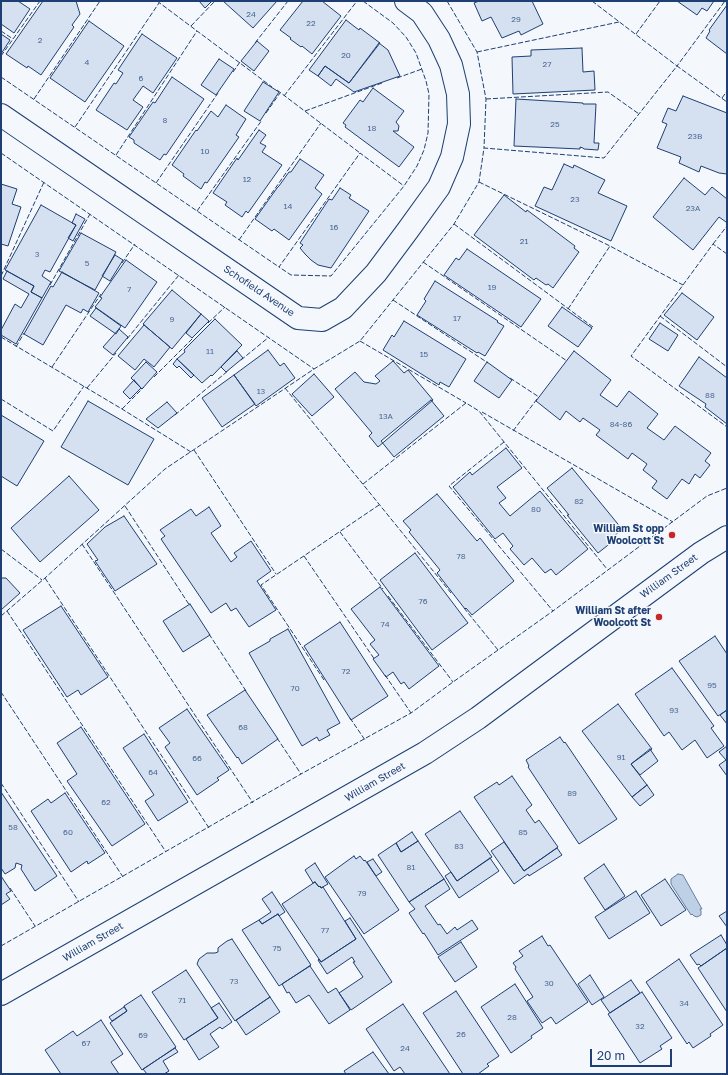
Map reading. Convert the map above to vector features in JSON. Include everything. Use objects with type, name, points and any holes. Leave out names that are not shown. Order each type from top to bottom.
[{"type":"main road","name":"Schofield Avenue","points":[[1,115],[298,318],[322,320],[343,308],[376,273],[439,186],[452,157],[459,124],[458,94],[451,65],[439,39],[422,13],[406,1]]},
{"type":"main road","name":"William Street","points":[[1,994],[425,753],[478,718],[701,553],[727,537]]},
{"type":"water","points":[[678,874],[683,875],[702,909],[700,909],[701,915],[697,917],[692,914],[691,915],[671,884],[671,879]]},
{"type":"building","points":[[1,1],[18,1],[30,9],[14,33],[1,24]]},
{"type":"building","points":[[43,1],[76,1],[80,14],[72,25],[74,27],[41,75],[28,66],[27,68],[6,54]]},
{"type":"building","points":[[199,1],[212,1],[205,8]]},
{"type":"building","points":[[223,1],[277,1],[253,28]]},
{"type":"building","points":[[303,1],[322,1],[341,16],[312,54],[280,30]]},
{"type":"building","points":[[479,1],[532,1],[543,24],[521,35],[519,31],[502,38],[491,17],[482,21],[474,3]]},
{"type":"building","points":[[677,1],[714,1],[707,11],[702,8],[697,15]]},
{"type":"building","points":[[727,5],[727,54],[706,38],[710,31],[709,30]]},
{"type":"building","points":[[346,20],[359,30],[360,28],[380,43],[349,83],[325,66],[318,76],[309,70]]},
{"type":"building","points":[[89,21],[124,46],[85,102],[50,78]]},
{"type":"building","points":[[1,34],[10,40],[1,54]]},
{"type":"building","points":[[142,34],[177,58],[153,93],[143,86],[133,100],[143,107],[127,130],[96,110],[114,83],[116,84],[123,73],[118,70]]},
{"type":"building","points":[[257,41],[269,51],[254,71],[241,61]]},
{"type":"building","points":[[379,43],[388,50],[400,76],[354,92],[336,79],[331,86],[318,76],[325,66],[349,83]]},
{"type":"building","points":[[582,48],[583,72],[594,71],[595,90],[513,94],[512,57],[531,56],[531,50]]},
{"type":"building","points":[[219,59],[234,69],[216,95],[201,85]]},
{"type":"building","points":[[172,77],[204,99],[166,155],[164,154],[160,160],[134,143],[134,140],[129,137],[153,102],[155,103]]},
{"type":"building","points":[[263,82],[279,92],[260,121],[244,111]]},
{"type":"building","points":[[373,88],[404,111],[396,122],[399,126],[398,131],[393,131],[414,147],[399,167],[345,127],[346,125],[343,123],[360,100],[363,102]]},
{"type":"building","points":[[683,96],[727,113],[727,174],[719,173],[701,166],[699,172],[679,163],[681,157],[657,148],[667,124],[662,122],[668,108],[676,111]]},
{"type":"building","points":[[516,99],[596,104],[594,143],[599,143],[598,150],[584,149],[580,147],[580,149],[514,146]]},
{"type":"building","points":[[226,105],[246,119],[236,135],[239,137],[207,183],[205,182],[201,189],[183,176],[184,174],[172,165],[211,111],[218,117]]},
{"type":"building","points":[[259,130],[266,135],[260,143],[266,146],[262,152],[282,165],[248,213],[246,211],[242,217],[225,205],[227,202],[213,193],[237,158],[238,160]]},
{"type":"building","points":[[300,159],[324,175],[315,188],[322,194],[289,240],[274,229],[272,231],[255,219]]},
{"type":"building","points":[[564,164],[573,168],[574,165],[605,180],[598,193],[627,206],[611,241],[535,206],[544,187],[552,190]]},
{"type":"building","points":[[684,178],[705,195],[712,187],[727,199],[727,221],[726,222],[719,217],[693,250],[653,217]]},
{"type":"building","points":[[1,184],[17,189],[12,204],[21,207],[8,246],[1,244]]},
{"type":"building","points":[[340,188],[351,195],[349,198],[369,211],[331,268],[318,265],[311,260],[300,248],[303,245],[300,243],[329,199],[332,200]]},
{"type":"building","points":[[504,195],[526,212],[527,210],[575,246],[574,248],[579,252],[553,288],[536,278],[534,280],[474,235]]},
{"type":"building","points":[[41,205],[76,225],[50,272],[45,270],[42,276],[51,282],[42,298],[31,292],[34,286],[5,270]]},
{"type":"building","points":[[76,214],[85,219],[73,241],[68,238],[76,225],[72,223]]},
{"type":"building","points":[[81,233],[116,252],[95,290],[59,271]]},
{"type":"building","points":[[467,249],[541,299],[521,327],[444,275],[456,258],[459,260]]},
{"type":"building","points":[[115,255],[123,260],[110,281],[102,276]]},
{"type":"building","points":[[126,260],[157,282],[125,328],[95,307],[102,298],[100,297]]},
{"type":"building","points":[[7,271],[34,286],[31,292],[42,298],[16,344],[1,335],[1,330],[15,304],[21,308],[29,294],[3,279]]},
{"type":"building","points":[[62,272],[99,293],[88,312],[83,309],[81,313],[66,305],[43,345],[24,334],[51,286],[53,287]]},
{"type":"building","points":[[435,281],[504,326],[485,356],[478,352],[477,353],[417,315],[426,301],[424,299]]},
{"type":"building","points":[[172,290],[201,314],[172,349],[143,324]]},
{"type":"building","points":[[682,293],[714,317],[697,340],[664,315]]},
{"type":"building","points":[[562,307],[592,328],[578,347],[548,326]]},
{"type":"building","points":[[96,308],[121,326],[116,334],[90,316]]},
{"type":"building","points":[[201,314],[209,321],[192,338],[186,333]]},
{"type":"building","points":[[215,319],[242,345],[212,376],[211,375],[202,383],[177,359]]},
{"type":"building","points":[[404,321],[466,359],[449,387],[440,382],[439,385],[383,350],[392,335],[394,337]]},
{"type":"building","points":[[660,323],[678,335],[668,351],[649,339]]},
{"type":"building","points":[[144,325],[170,347],[154,367],[144,359],[135,370],[118,356]]},
{"type":"building","points":[[119,329],[128,337],[113,355],[103,347]]},
{"type":"building","points":[[268,350],[280,366],[284,363],[295,378],[256,406],[234,375]]},
{"type":"building","points":[[237,351],[243,358],[226,372],[221,367]]},
{"type":"building","points":[[574,351],[611,380],[600,395],[617,407],[629,391],[658,414],[647,428],[664,440],[675,426],[711,453],[705,461],[710,465],[700,478],[695,474],[689,484],[682,479],[667,499],[652,488],[657,481],[643,470],[647,464],[632,453],[628,459],[596,435],[600,430],[583,418],[580,422],[566,411],[560,420],[536,401]]},
{"type":"building","points":[[699,357],[727,378],[727,424],[705,407],[706,404],[679,386]]},
{"type":"building","points":[[177,359],[194,375],[191,378],[179,366],[177,368],[173,364]]},
{"type":"building","points":[[393,361],[404,373],[408,370],[433,400],[378,447],[369,436],[372,433],[335,389],[355,372],[364,382],[376,384],[380,381],[375,376]]},
{"type":"building","points":[[146,362],[157,372],[142,389],[131,378]]},
{"type":"building","points":[[487,362],[512,380],[499,398],[474,381]]},
{"type":"building","points":[[314,374],[334,397],[312,416],[292,394]]},
{"type":"building","points":[[234,375],[255,404],[222,427],[202,398]]},
{"type":"building","points":[[134,380],[141,388],[130,399],[123,392]]},
{"type":"building","points":[[431,400],[444,416],[394,457],[381,441]]},
{"type":"building","points":[[88,401],[154,439],[128,485],[61,447]]},
{"type":"building","points":[[167,402],[177,413],[158,428],[146,419]]},
{"type":"building","points":[[1,415],[44,441],[17,486],[1,476]]},
{"type":"building","points":[[506,448],[522,468],[497,487],[506,498],[499,503],[510,516],[540,491],[588,549],[556,575],[551,569],[545,573],[532,558],[524,565],[510,549],[513,546],[503,533],[495,539],[453,487],[470,472],[472,475]]},
{"type":"building","points":[[572,468],[622,529],[610,540],[612,542],[598,553],[547,488]]},
{"type":"building","points":[[69,476],[99,510],[40,562],[11,528]]},
{"type":"building","points":[[437,494],[477,541],[480,538],[514,581],[472,615],[466,608],[465,609],[437,573],[440,570],[409,532],[411,530],[403,521]]},
{"type":"building","points":[[209,507],[221,526],[211,533],[231,562],[237,557],[234,553],[251,541],[271,571],[257,581],[276,610],[249,627],[236,608],[231,611],[226,603],[211,613],[161,539],[165,536],[160,530],[191,509],[196,516]]},
{"type":"building","points":[[124,516],[157,564],[115,591],[95,561],[98,560],[87,544],[105,527]]},
{"type":"building","points":[[415,553],[468,623],[432,650],[380,580]]},
{"type":"building","points":[[1,578],[6,578],[20,593],[1,610]]},
{"type":"building","points":[[380,587],[439,666],[409,689],[404,682],[401,684],[393,672],[386,677],[373,659],[379,655],[370,644],[375,640],[351,609]]},
{"type":"building","points":[[190,604],[210,635],[183,652],[163,621]]},
{"type":"building","points":[[61,606],[108,677],[81,695],[78,690],[67,697],[23,630]]},
{"type":"building","points":[[340,622],[388,696],[351,720],[304,646]]},
{"type":"building","points":[[288,629],[340,723],[327,730],[330,735],[319,741],[317,737],[302,746],[249,653]]},
{"type":"building","points":[[715,636],[727,654],[727,710],[718,716],[679,661]]},
{"type":"building","points":[[672,668],[714,726],[711,728],[724,746],[707,758],[695,740],[682,750],[669,732],[664,736],[635,694]]},
{"type":"building","points":[[245,690],[278,739],[242,764],[207,715]]},
{"type":"building","points":[[618,704],[652,749],[631,764],[647,785],[632,797],[582,731]]},
{"type":"building","points":[[187,709],[229,770],[217,778],[219,780],[197,795],[165,747],[170,743],[159,728]]},
{"type":"building","points":[[727,710],[727,724],[720,715]]},
{"type":"building","points":[[81,727],[145,824],[112,846],[67,781],[77,774],[57,743]]},
{"type":"building","points":[[144,734],[188,802],[158,821],[145,801],[154,795],[123,748]]},
{"type":"building","points":[[560,737],[564,743],[565,742],[617,819],[579,844],[528,767],[529,766],[526,760]]},
{"type":"building","points":[[727,746],[727,776],[719,765],[726,760],[719,752]]},
{"type":"building","points":[[650,749],[658,761],[640,775],[631,764]]},
{"type":"building","points":[[512,776],[532,805],[526,810],[535,823],[539,820],[558,847],[524,871],[474,797],[497,782],[499,785]]},
{"type":"building","points":[[647,785],[654,795],[640,806],[632,797]]},
{"type":"building","points":[[1,792],[57,876],[35,891],[21,869],[22,865],[16,863],[15,868],[5,874],[1,868]]},
{"type":"building","points":[[65,793],[105,853],[88,864],[87,861],[71,872],[31,811],[48,799],[51,803]]},
{"type":"building","points":[[460,811],[492,857],[457,881],[425,834]]},
{"type":"building","points":[[412,832],[418,841],[401,852],[396,843]]},
{"type":"building","points":[[418,841],[444,879],[409,902],[378,855],[396,843],[401,852]]},
{"type":"building","points":[[504,842],[524,871],[557,848],[562,855],[529,876],[528,874],[514,884],[491,851]]},
{"type":"building","points":[[354,856],[356,859],[360,856],[364,861],[365,860],[399,910],[364,934],[325,877]]},
{"type":"building","points":[[490,858],[499,871],[459,898],[445,876],[451,872],[457,881]]},
{"type":"building","points":[[373,859],[382,872],[376,876],[367,862]]},
{"type":"building","points":[[315,863],[328,884],[321,888],[315,882],[313,883],[305,870]]},
{"type":"building","points":[[604,864],[625,896],[605,910],[584,878]]},
{"type":"building","points":[[1,876],[11,891],[6,894],[10,899],[1,905]]},
{"type":"building","points":[[444,879],[450,889],[425,906],[438,925],[440,924],[447,934],[455,927],[457,930],[472,920],[478,929],[438,955],[409,913],[415,909],[409,902]]},
{"type":"building","points":[[665,879],[686,910],[661,926],[641,895]]},
{"type":"building","points":[[315,882],[319,887],[323,887],[356,939],[321,962],[282,904]]},
{"type":"building","points":[[636,891],[650,913],[609,939],[595,917]]},
{"type":"building","points":[[272,892],[285,912],[279,916],[278,914],[262,924],[259,920],[271,912],[262,899]]},
{"type":"building","points":[[727,911],[727,927],[719,916]]},
{"type":"building","points":[[278,914],[311,965],[279,986],[242,930],[259,920],[262,924]]},
{"type":"building","points":[[350,918],[392,982],[351,1010],[339,993],[363,977],[353,962],[355,962],[352,957],[327,974],[318,960],[319,959],[321,962],[356,939],[345,921]]},
{"type":"building","points":[[721,935],[727,945],[727,948],[701,966],[699,964],[697,965],[690,955]]},
{"type":"building","points":[[542,936],[548,946],[550,945],[588,1002],[556,1024],[551,1017],[542,1023],[527,1001],[533,997],[515,969],[516,967],[513,963],[523,956],[519,951]]},
{"type":"building","points":[[232,939],[270,997],[235,1021],[197,964],[199,959],[207,953],[218,952],[219,947]]},
{"type":"building","points":[[461,942],[477,967],[455,982],[438,957]]},
{"type":"building","points":[[727,948],[727,1012],[698,968]]},
{"type":"building","points":[[679,959],[723,1025],[710,1034],[711,1036],[693,1048],[689,1042],[687,1044],[646,982]]},
{"type":"building","points":[[310,966],[328,993],[336,988],[350,1010],[329,1024],[309,995],[296,1003],[289,992],[287,993],[282,984]]},
{"type":"building","points":[[186,970],[218,1018],[184,1040],[152,992]]},
{"type":"building","points":[[590,975],[604,997],[592,1005],[578,984]]},
{"type":"building","points":[[631,980],[640,993],[610,1013],[601,1000]]},
{"type":"building","points":[[515,984],[543,1028],[511,1053],[481,1007]]},
{"type":"building","points":[[456,991],[499,1056],[487,1064],[489,1066],[478,1074],[463,1074],[423,1013]]},
{"type":"building","points":[[642,992],[672,1038],[660,1046],[662,1049],[640,1063],[608,1014]]},
{"type":"building","points":[[141,995],[176,1047],[142,1070],[110,1023],[127,1011],[124,1006]]},
{"type":"building","points":[[270,997],[280,1012],[246,1035],[236,1020]]},
{"type":"building","points":[[219,1003],[232,1022],[222,1029],[220,1027],[210,1034],[219,1047],[199,1060],[186,1039],[218,1018],[211,1008]]},
{"type":"building","points":[[403,1004],[450,1074],[405,1074],[400,1067],[394,1071],[366,1029]]},
{"type":"building","points":[[124,1007],[127,1011],[112,1021],[109,1017]]},
{"type":"building","points":[[101,1020],[123,1054],[111,1062],[119,1074],[61,1074],[45,1050],[73,1031],[77,1036]]},
{"type":"building","points":[[175,1048],[178,1052],[163,1061],[169,1071],[164,1074],[147,1074],[143,1069]]},
{"type":"building","points":[[373,1052],[389,1074],[346,1074],[344,1071]]},
{"type":"fence","points":[[1,56],[40,1]]},
{"type":"fence","points":[[34,99],[100,1]]},
{"type":"fence","points":[[157,1],[272,87]]},
{"type":"fence","points":[[191,26],[215,1]]},
{"type":"fence","points":[[255,43],[288,1]]},
{"type":"fence","points":[[284,96],[357,1]]},
{"type":"fence","points":[[363,1],[393,23],[406,37],[416,53],[429,94],[428,133],[424,150],[417,166],[404,186],[331,276],[291,275],[279,267],[360,153],[404,186]]},
{"type":"fence","points":[[447,1],[477,52],[486,99],[484,148]]},
{"type":"fence","points":[[592,1],[677,66],[725,1]]},
{"type":"fence","points":[[636,34],[660,1]]},
{"type":"fence","points":[[75,127],[159,3]]},
{"type":"fence","points":[[477,52],[619,22]]},
{"type":"fence","points":[[1,31],[13,39]]},
{"type":"fence","points":[[116,155],[197,31]]},
{"type":"fence","points":[[233,72],[240,62]]},
{"type":"fence","points":[[1,616],[165,469],[314,369],[360,341],[454,224],[479,182],[484,148],[604,158],[677,66],[727,102]]},
{"type":"fence","points":[[397,78],[422,69]]},
{"type":"fence","points":[[1,77],[279,267]]},
{"type":"fence","points":[[305,111],[382,83]]},
{"type":"fence","points":[[277,90],[360,153]]},
{"type":"fence","points":[[722,98],[727,91]]},
{"type":"fence","points":[[486,99],[608,92],[639,114]]},
{"type":"fence","points":[[156,183],[218,93]]},
{"type":"fence","points":[[266,113],[280,93]]},
{"type":"fence","points":[[197,211],[262,120]]},
{"type":"fence","points":[[239,240],[321,123]]},
{"type":"fence","points":[[1,153],[314,369]]},
{"type":"fence","points":[[1,276],[44,182]]},
{"type":"fence","points":[[479,182],[610,246],[683,285]]},
{"type":"fence","points":[[50,285],[90,214]]},
{"type":"fence","points":[[454,224],[593,327],[591,329]]},
{"type":"fence","points":[[713,244],[727,226]]},
{"type":"fence","points":[[122,263],[135,244]]},
{"type":"fence","points":[[727,254],[713,244],[631,356],[727,427]]},
{"type":"fence","points":[[568,309],[610,246]]},
{"type":"fence","points":[[423,262],[567,361]]},
{"type":"fence","points":[[127,339],[179,275]]},
{"type":"fence","points":[[52,367],[101,294]]},
{"type":"fence","points":[[393,300],[488,363]]},
{"type":"fence","points":[[208,323],[225,307]]},
{"type":"fence","points":[[660,316],[727,367]]},
{"type":"fence","points":[[16,347],[24,333]]},
{"type":"fence","points":[[1,337],[191,452]]},
{"type":"fence","points":[[241,360],[269,337]]},
{"type":"fence","points":[[154,377],[193,338]]},
{"type":"fence","points":[[360,341],[466,403]]},
{"type":"fence","points":[[87,388],[116,353]]},
{"type":"fence","points":[[175,415],[229,370]]},
{"type":"fence","points":[[510,378],[539,397]]},
{"type":"fence","points":[[1,399],[53,431],[84,386]]},
{"type":"fence","points":[[122,409],[144,387]]},
{"type":"fence","points":[[285,388],[451,593]]},
{"type":"fence","points":[[513,431],[537,399]]},
{"type":"fence","points":[[363,484],[466,403],[479,411],[607,569]]},
{"type":"fence","points":[[482,412],[673,522]]},
{"type":"fence","points":[[504,442],[449,486],[553,611]]},
{"type":"fence","points":[[194,450],[276,574]]},
{"type":"fence","points":[[1,946],[301,774],[411,713],[553,611],[707,496],[727,488]]},
{"type":"fence","points":[[324,680],[261,585],[379,505]]},
{"type":"fence","points":[[125,506],[190,606]]},
{"type":"fence","points":[[340,532],[383,589]]},
{"type":"fence","points":[[82,544],[253,803]]},
{"type":"fence","points":[[1,549],[42,580]]},
{"type":"fence","points":[[304,556],[375,660]]},
{"type":"fence","points":[[45,578],[209,828]]},
{"type":"fence","points":[[388,596],[453,682]]},
{"type":"fence","points":[[464,608],[498,650]]},
{"type":"fence","points":[[7,611],[166,852]]},
{"type":"fence","points":[[209,634],[246,691]]},
{"type":"fence","points":[[385,675],[411,713]]},
{"type":"fence","points":[[1,692],[123,877]]},
{"type":"fence","points":[[350,718],[365,740]]},
{"type":"fence","points":[[277,738],[301,774]]},
{"type":"fence","points":[[1,783],[79,902]]},
{"type":"fence","points":[[10,888],[35,926]]},
{"type":"place","name":"William St opp Woolcott St","points":[[672,535]]},
{"type":"place","name":"William St after Woolcott St","points":[[659,617]]}]
